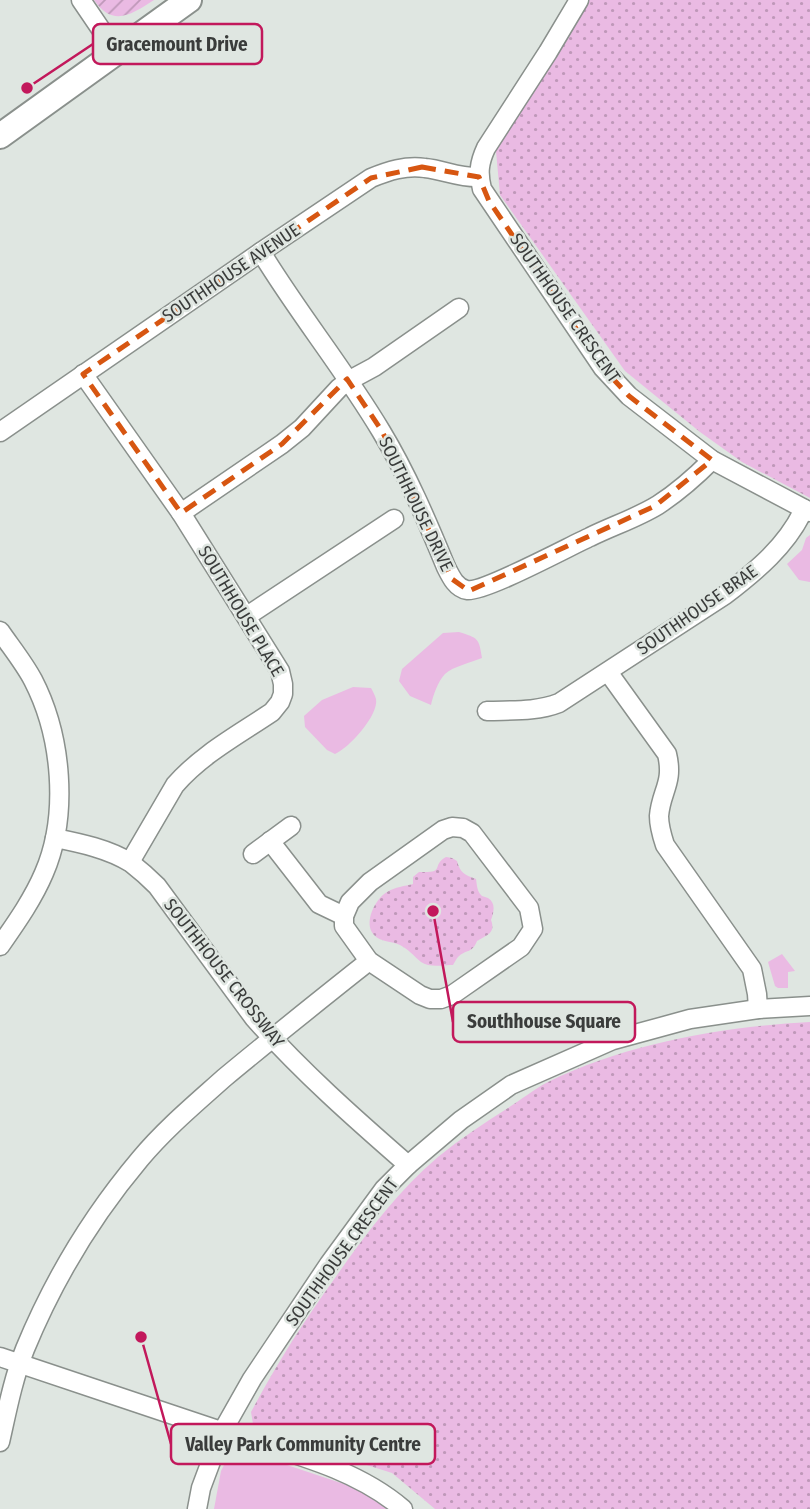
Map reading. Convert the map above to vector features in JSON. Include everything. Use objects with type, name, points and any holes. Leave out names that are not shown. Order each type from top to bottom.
[{"type":"main road","points":[[0,136],[189,0]]},
{"type":"street","points":[[81,0],[117,53]]},
{"type":"street","points":[[479,177],[486,148],[579,0]]},
{"type":"street","name":"SOUTHHOUSE AVENUE","points":[[0,432],[371,178],[390,170],[422,167],[460,177],[479,177]]},
{"type":"street","name":"SOUTHHOUSE CRESCENT","points":[[479,177],[489,201],[603,368],[629,396],[712,460],[807,510]]},
{"type":"street","name":"SOUTHHOUSE DRIVE","points":[[261,252],[382,431],[452,579],[458,586],[469,591],[517,572],[655,506],[682,488],[712,460]]},
{"type":"street","points":[[181,513],[282,444],[302,428],[348,381],[374,367],[459,308]]},
{"type":"street","name":"SOUTHHOUSE PLACE","points":[[83,374],[181,513],[280,671],[283,684],[280,702],[272,712],[191,767],[176,785],[130,862]]},
{"type":"street","name":"SOUTHHOUSE BRAE","points":[[487,710],[533,710],[559,703],[750,576],[770,558],[807,510]]},
{"type":"street","points":[[247,616],[394,519]]},
{"type":"street","points":[[0,631],[33,680],[52,729],[59,778],[55,838],[44,873],[0,946]]},
{"type":"street","points":[[608,672],[667,754],[670,778],[659,817],[665,845],[752,969],[758,1009]]},
{"type":"street","points":[[253,854],[291,826]]},
{"type":"street","points":[[452,827],[463,828],[472,833],[528,908],[533,929],[521,947],[452,995],[430,999],[369,961],[344,926],[344,916],[350,902],[370,882],[443,830],[452,827]]},
{"type":"street","name":"SOUTHHOUSE CROSSWAY","points":[[55,838],[130,862],[156,886],[272,1039],[339,1104],[408,1165]]},
{"type":"street","points":[[271,841],[319,904],[344,916]]},
{"type":"street","points":[[0,1442],[20,1364],[42,1312],[84,1233],[111,1194],[141,1157],[183,1114],[369,961]]},
{"type":"street","name":"SOUTHHOUSE CRESCENT","points":[[197,1509],[201,1488],[222,1432],[252,1379],[329,1264],[384,1189],[461,1120],[511,1085],[613,1040],[690,1019],[758,1009],[810,1006]]},
{"type":"street","points":[[0,1357],[337,1470],[369,1485],[403,1509]]},
{"type":"highlighted area","points":[[422,167],[479,177],[489,201],[603,368],[629,396],[712,460],[655,506],[469,591],[452,579],[382,431],[347,379],[282,444],[181,513],[83,374],[371,178]]},
{"type":"shaded area","points":[[94,0],[154,0],[130,14],[116,16],[101,9]]},
{"type":"shaded area","points":[[586,0],[810,0],[810,498],[742,462],[700,432],[625,371],[500,195],[496,151]]},
{"type":"shaded area","points":[[810,535],[810,582],[799,580],[787,564],[802,550],[806,538]]},
{"type":"shaded area","points":[[459,632],[476,640],[482,658],[448,671],[434,693],[431,705],[410,696],[399,681],[402,669],[443,633]]},
{"type":"shaded area","points":[[353,687],[371,688],[376,706],[362,730],[335,754],[327,750],[305,727],[304,716],[322,700]]},
{"type":"shaded area","points":[[446,857],[457,861],[463,873],[476,879],[480,894],[492,902],[492,928],[471,950],[458,957],[453,965],[428,965],[400,945],[374,935],[370,918],[383,895],[393,889],[413,884],[413,877],[419,872],[436,870],[441,860]]},
{"type":"shaded area","points":[[782,954],[795,971],[788,972],[788,988],[775,986],[768,962]]},
{"type":"shaded area","points":[[810,1022],[810,1509],[435,1509],[392,1473],[266,1433],[253,1424],[251,1412],[270,1377],[312,1310],[358,1246],[409,1184],[463,1138],[543,1085],[611,1057],[643,1047],[709,1033]]},
{"type":"shaded area","points":[[239,1449],[362,1490],[391,1509],[214,1509],[221,1471],[229,1455]]},
{"type":"place","name":"Gracemount Drive","points":[[27,88]]},
{"type":"place","name":"Southhouse Square","points":[[433,911]]},
{"type":"place","name":"Valley Park Community Centre","points":[[141,1337]]}]
